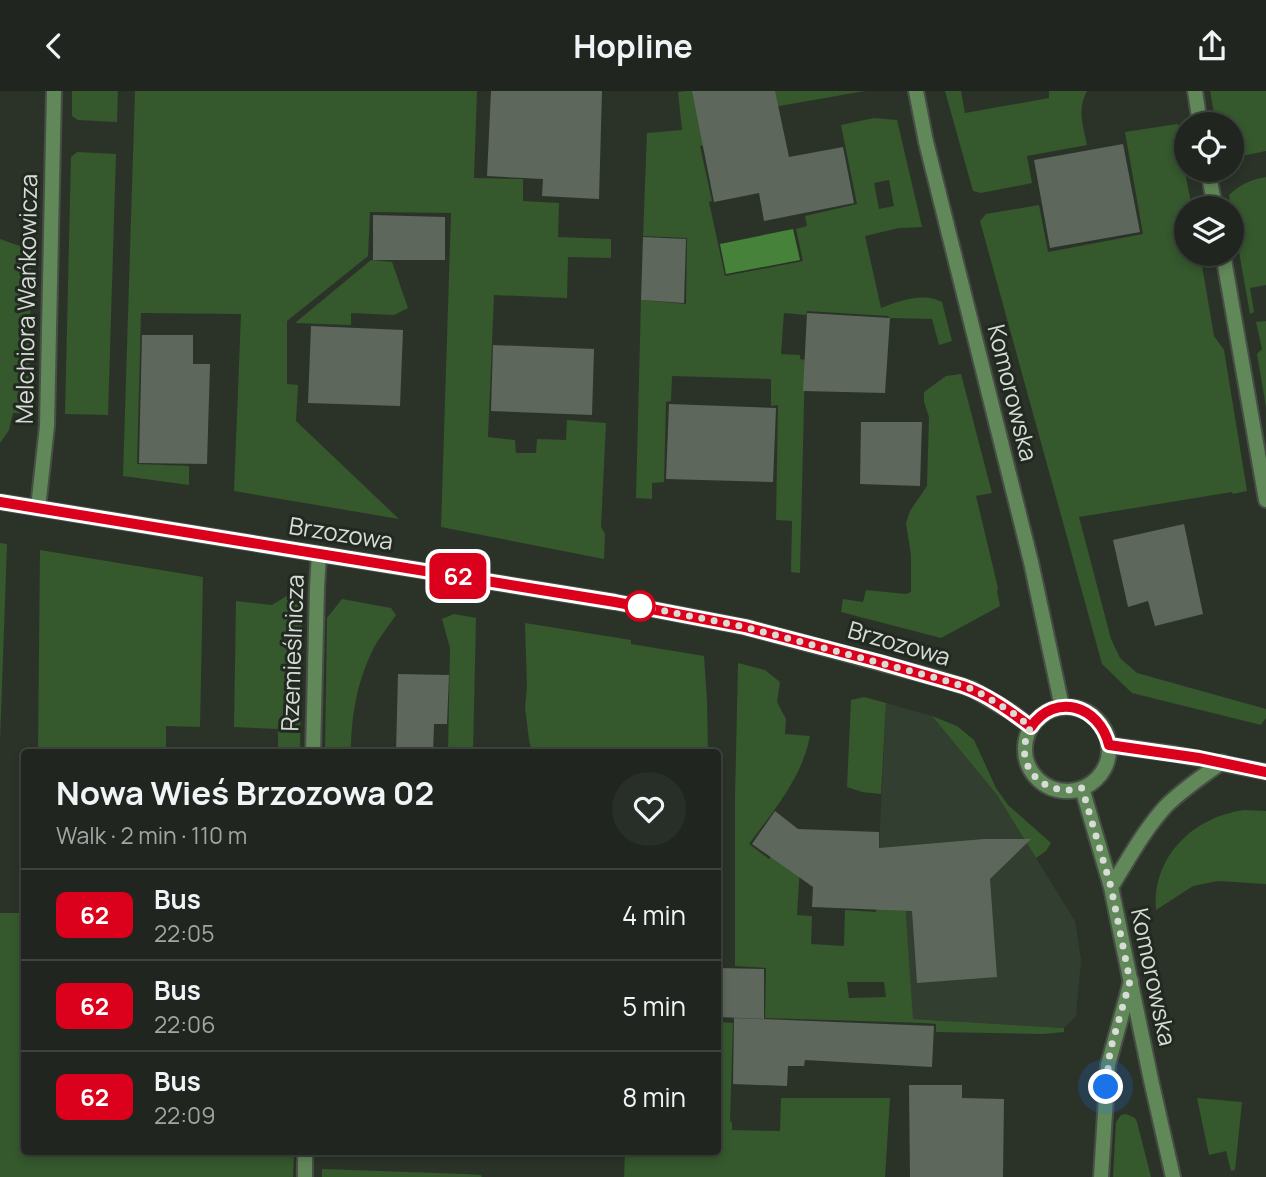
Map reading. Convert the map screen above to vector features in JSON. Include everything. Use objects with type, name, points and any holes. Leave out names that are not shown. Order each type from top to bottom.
[{"type":"street","name":"Melchiora Wańkowicza","points":[[38,508],[47,426],[54,91]]},
{"type":"street","name":"Komorowska","points":[[916,91],[926,142],[1031,562],[1062,708]]},
{"type":"street","points":[[1195,91],[1198,112]]},
{"type":"street","points":[[1225,266],[1266,501]]},
{"type":"street","name":"Brzozowa","points":[[0,502],[615,602],[745,627],[972,689],[1031,727]]},
{"type":"street","name":"Rzemieślnicza","points":[[313,749],[319,554]]},
{"type":"street","points":[[1062,708],[1078,709],[1093,717],[1104,729],[1109,745],[1107,763],[1097,778],[1082,788],[1065,792],[1040,783],[1029,769],[1024,752],[1027,735],[1035,721],[1047,712],[1062,708]]},
{"type":"street","points":[[1109,745],[1222,762],[1266,772]]},
{"type":"street","points":[[1111,887],[1140,839],[1167,806],[1222,762]]},
{"type":"street","name":"Komorowska","points":[[1082,788],[1111,887],[1173,1177]]},
{"type":"street","points":[[1101,1177],[1110,1051],[1130,981]]},
{"type":"street","points":[[305,1177],[306,1155]]},
{"type":"shaded area","points":[[72,91],[118,91],[117,122],[78,120],[72,116]]},
{"type":"shaded area","points":[[135,91],[477,91],[474,178],[523,179],[523,201],[559,203],[558,237],[611,239],[611,258],[568,257],[567,298],[494,295],[488,437],[515,440],[516,453],[536,453],[537,439],[566,440],[567,420],[606,423],[601,527],[605,534],[604,559],[441,527],[451,213],[370,212],[368,256],[287,321],[287,384],[298,385],[296,421],[399,519],[234,491],[241,314],[141,313],[137,464],[189,466],[189,485],[123,476]]},
{"type":"shaded area","points":[[865,91],[734,114],[738,138],[700,146],[725,276],[803,261],[796,229],[807,226],[805,216],[857,204],[841,125],[874,118],[897,120],[922,227],[899,228],[865,236],[881,308],[903,300],[919,298],[942,302],[952,341],[939,345],[932,319],[807,311],[806,315],[784,313],[781,354],[800,355],[800,359],[805,360],[800,573],[791,572],[792,521],[776,520],[778,405],[771,406],[771,379],[672,376],[671,401],[666,402],[664,482],[652,483],[652,499],[636,498],[641,300],[686,304],[687,238],[643,236],[647,133],[682,130],[678,92]],"holes":[[[889,180],[894,206],[879,209],[874,183]]]},
{"type":"shaded area","points":[[945,91],[961,91],[965,113],[1049,98],[1049,91],[1087,91],[1082,111],[1087,145],[1027,156],[1032,183],[981,193],[973,191]]},
{"type":"shaded area","points":[[1210,91],[1266,91],[1266,151],[1244,156],[1244,112],[1214,112]]},
{"type":"shaded area","points":[[1174,124],[1174,182],[1187,182],[1190,196],[1174,196],[1174,266],[1202,266],[1214,336],[1224,350],[1247,491],[1079,517],[1111,639],[1120,658],[1137,673],[1266,709],[1266,718],[1261,725],[1132,693],[1102,664],[980,221],[986,214],[1039,205],[1048,252],[1143,234],[1125,132]]},
{"type":"shaded area","points":[[77,152],[116,154],[108,415],[65,414],[71,157]]},
{"type":"shaded area","points":[[1266,177],[1266,285],[1250,288],[1254,312],[1250,314],[1242,266],[1244,266],[1244,196],[1229,195],[1256,179]]},
{"type":"shaded area","points":[[793,229],[800,260],[726,274],[720,244]]},
{"type":"shaded area","points":[[0,239],[31,250],[29,413],[13,413],[9,430],[0,443]]},
{"type":"shaded area","points":[[371,260],[392,262],[408,308],[394,315],[351,313],[351,325],[295,323]]},
{"type":"shaded area","points":[[1266,321],[1266,407],[1257,354],[1262,349],[1256,322]]},
{"type":"shaded area","points":[[961,374],[992,493],[976,496],[1000,606],[941,638],[841,612],[843,599],[863,602],[866,590],[906,594],[911,592],[911,555],[906,523],[910,511],[927,486],[929,417],[924,392],[946,376]]},
{"type":"shaded area","points":[[0,543],[7,544],[0,741]]},
{"type":"shaded area","points":[[40,550],[203,577],[200,727],[166,726],[166,749],[38,749]]},
{"type":"shaded area","points":[[293,592],[302,612],[300,749],[278,749],[278,729],[234,727],[236,601],[272,605]]},
{"type":"shaded area","points":[[342,599],[391,608],[396,615],[370,655],[360,682],[352,724],[351,749],[325,749],[327,618]]},
{"type":"shaded area","points":[[454,614],[476,618],[473,749],[448,749],[450,648],[442,619]]},
{"type":"shaded area","points":[[525,623],[631,640],[631,644],[704,656],[708,749],[531,749],[525,707]]},
{"type":"shaded area","points":[[738,663],[765,670],[780,682],[777,702],[786,719],[785,734],[810,736],[794,780],[749,844],[769,859],[793,829],[801,849],[797,915],[812,916],[811,944],[844,946],[845,910],[876,912],[878,860],[902,859],[913,1019],[1064,1028],[1064,1032],[936,1032],[936,1024],[924,1023],[765,1018],[766,968],[735,966]],"holes":[[[847,982],[884,982],[886,997],[849,998]]]},
{"type":"shaded area","points":[[864,697],[886,703],[881,794],[847,787],[851,700]]},
{"type":"shaded area","points":[[886,703],[932,716],[997,795],[1075,921],[1081,960],[1076,1016],[1064,1028],[913,1019],[886,998],[876,910]]},
{"type":"shaded area","points":[[932,716],[957,726],[974,740],[996,788],[1008,805],[1051,843],[1046,851],[1036,858],[997,795]]},
{"type":"shaded area","points":[[1244,810],[1266,811],[1266,884],[1218,881],[1193,886],[1156,910],[1161,873],[1179,843],[1208,821]]},
{"type":"shaded area","points":[[0,913],[21,913],[21,1155],[294,1155],[293,1177],[0,1177]]},
{"type":"shaded area","points":[[721,1022],[733,1023],[732,1130],[780,1131],[781,1098],[890,1098],[885,1177],[624,1177],[625,1155],[721,1155]]},
{"type":"shaded area","points":[[1197,1098],[1242,1102],[1235,1170],[1231,1171],[1226,1151],[1209,1155]]},
{"type":"shaded area","points":[[1126,1114],[1137,1122],[1151,1177],[1113,1177],[1116,1122],[1121,1115]]},
{"type":"shaded area","points":[[322,1169],[465,1174],[482,1177],[322,1177]]},
{"type":"building","points":[[491,91],[602,91],[599,199],[542,196],[543,179],[487,176]]},
{"type":"building","points":[[692,91],[775,91],[789,157],[843,147],[854,203],[764,221],[759,193],[714,202]]},
{"type":"building","points":[[1123,144],[1140,232],[1050,248],[1034,160]]},
{"type":"building","points":[[373,215],[445,217],[445,260],[373,260]]},
{"type":"building","points":[[643,237],[686,239],[684,303],[641,300]]},
{"type":"building","points":[[807,313],[890,318],[885,393],[803,391]]},
{"type":"building","points":[[311,326],[403,330],[400,406],[308,403]]},
{"type":"building","points":[[142,335],[193,335],[193,364],[210,364],[207,464],[139,463]]},
{"type":"building","points":[[493,345],[594,349],[592,415],[491,411]]},
{"type":"building","points":[[669,404],[776,408],[773,482],[666,479]]},
{"type":"building","points":[[861,422],[922,422],[920,486],[860,484]]},
{"type":"building","points":[[1184,524],[1203,614],[1155,626],[1148,601],[1128,607],[1113,540]]},
{"type":"building","points":[[398,674],[449,675],[447,724],[434,724],[433,749],[396,749]]},
{"type":"building","points":[[775,811],[798,829],[879,832],[879,848],[984,839],[1031,839],[990,879],[997,977],[917,983],[912,911],[812,907],[813,887],[752,844]]},
{"type":"building","points":[[721,968],[764,969],[764,1019],[721,1017]]},
{"type":"building","points":[[734,1018],[934,1026],[932,1067],[805,1060],[804,1066],[788,1066],[787,1086],[733,1084]]},
{"type":"building","points":[[909,1085],[962,1085],[962,1098],[1004,1099],[1003,1177],[910,1177]]},
{"type":"bus line","name":"62","points":[[0,502],[710,619],[859,656],[972,689],[1031,727],[1047,712],[1070,708],[1086,712],[1099,722],[1109,745],[1154,750],[1266,772]]},
{"type":"route","points":[[640,606],[745,627],[940,679],[982,694],[1031,727],[1024,744],[1024,752],[1034,776],[1040,783],[1056,790],[1065,792],[1082,788],[1111,887],[1121,935],[1130,981],[1110,1051],[1106,1087]]}]
